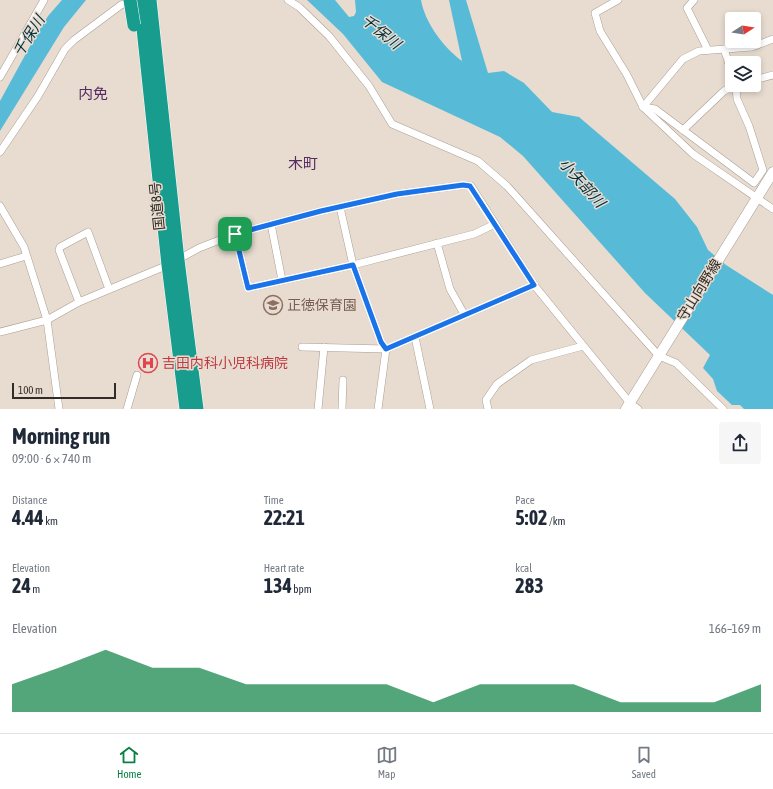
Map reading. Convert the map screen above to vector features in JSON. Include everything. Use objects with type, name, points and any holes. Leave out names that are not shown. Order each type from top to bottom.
[{"type":"highway","points":[[130,0],[143,21]]},
{"type":"highway","name":"国道8号","points":[[140,0],[148,80],[173,262],[197,409]]},
{"type":"highway","name":"国道8号","points":[[152,0],[143,21],[156,50],[186,409]]},
{"type":"main road","name":"守山向野線","points":[[631,407],[661,353],[773,172]]},
{"type":"street","points":[[0,77],[44,0]]},
{"type":"street","points":[[0,152],[38,96],[65,49],[74,40],[121,5],[133,0]]},
{"type":"street","points":[[288,0],[299,7],[329,36],[370,86],[392,124],[478,161],[507,186],[661,353],[676,363],[723,409]]},
{"type":"street","points":[[618,0],[595,13],[595,16],[600,31],[627,75],[643,107],[693,154],[755,200],[773,209]]},
{"type":"street","points":[[694,0],[687,8],[708,50]]},
{"type":"street","points":[[643,107],[683,59],[699,51],[752,47],[773,39]]},
{"type":"street","points":[[724,49],[726,56]]},
{"type":"street","points":[[761,78],[773,75]]},
{"type":"street","points":[[683,130],[725,90]]},
{"type":"street","points":[[643,107],[655,109],[754,183],[763,170],[749,126],[737,99],[736,92]]},
{"type":"street","points":[[0,332],[47,320],[79,302],[173,262],[199,248],[235,234],[270,224],[397,194],[463,185],[470,186],[534,285],[631,407]]},
{"type":"street","points":[[0,206],[24,247],[47,320],[59,409]]},
{"type":"street","points":[[340,207],[353,265],[381,342],[386,349],[378,409]]},
{"type":"street","points":[[270,224],[282,280]]},
{"type":"street","points":[[235,234],[248,288],[353,265],[438,244],[474,234],[495,224]]},
{"type":"street","points":[[79,302],[59,250],[60,247],[66,243],[88,232],[109,289]]},
{"type":"street","points":[[438,244],[450,289],[464,314]]},
{"type":"street","points":[[0,264],[26,256]]},
{"type":"street","points":[[302,347],[386,349],[534,285]]},
{"type":"street","points":[[415,337],[430,409]]},
{"type":"street","points":[[488,409],[486,400],[497,384],[531,360],[583,346]]},
{"type":"street","points":[[318,409],[324,347]]},
{"type":"street","points":[[128,409],[136,375]]},
{"type":"street","points":[[342,409],[344,380]]},
{"type":"water","points":[[62,0],[86,0],[64,27],[0,131],[0,101],[35,37],[48,16]]},
{"type":"water","points":[[307,0],[335,0],[349,17],[354,16],[356,12],[355,0],[421,0],[423,9],[436,34],[455,56],[462,61],[449,0],[466,0],[488,73],[504,71],[524,83],[552,112],[579,117],[675,199],[697,227],[708,250],[726,265],[773,295],[773,409],[744,409],[740,405],[732,405],[717,391],[713,379],[703,368],[710,355],[645,293],[523,156],[500,137],[382,82],[343,34]]},
{"type":"place","name":"正徳保育園","points":[[273,305]]},
{"type":"place","name":"吉田内科小児科病院","points":[[148,363]]},
{"type":"district","name":"内免","points":[[93,94]]},
{"type":"district","name":"木町","points":[[303,164]]},
{"type":"route","points":[[463,185],[470,186],[534,285],[386,349],[381,342],[353,265],[248,288],[235,234],[321,211],[397,194],[463,185]]},
{"type":"water label","name":"千保川","points":[[381,32]]},
{"type":"water label","name":"千保川","points":[[29,36]]},
{"type":"water label","name":"小矢部川","points":[[582,183]]}]
